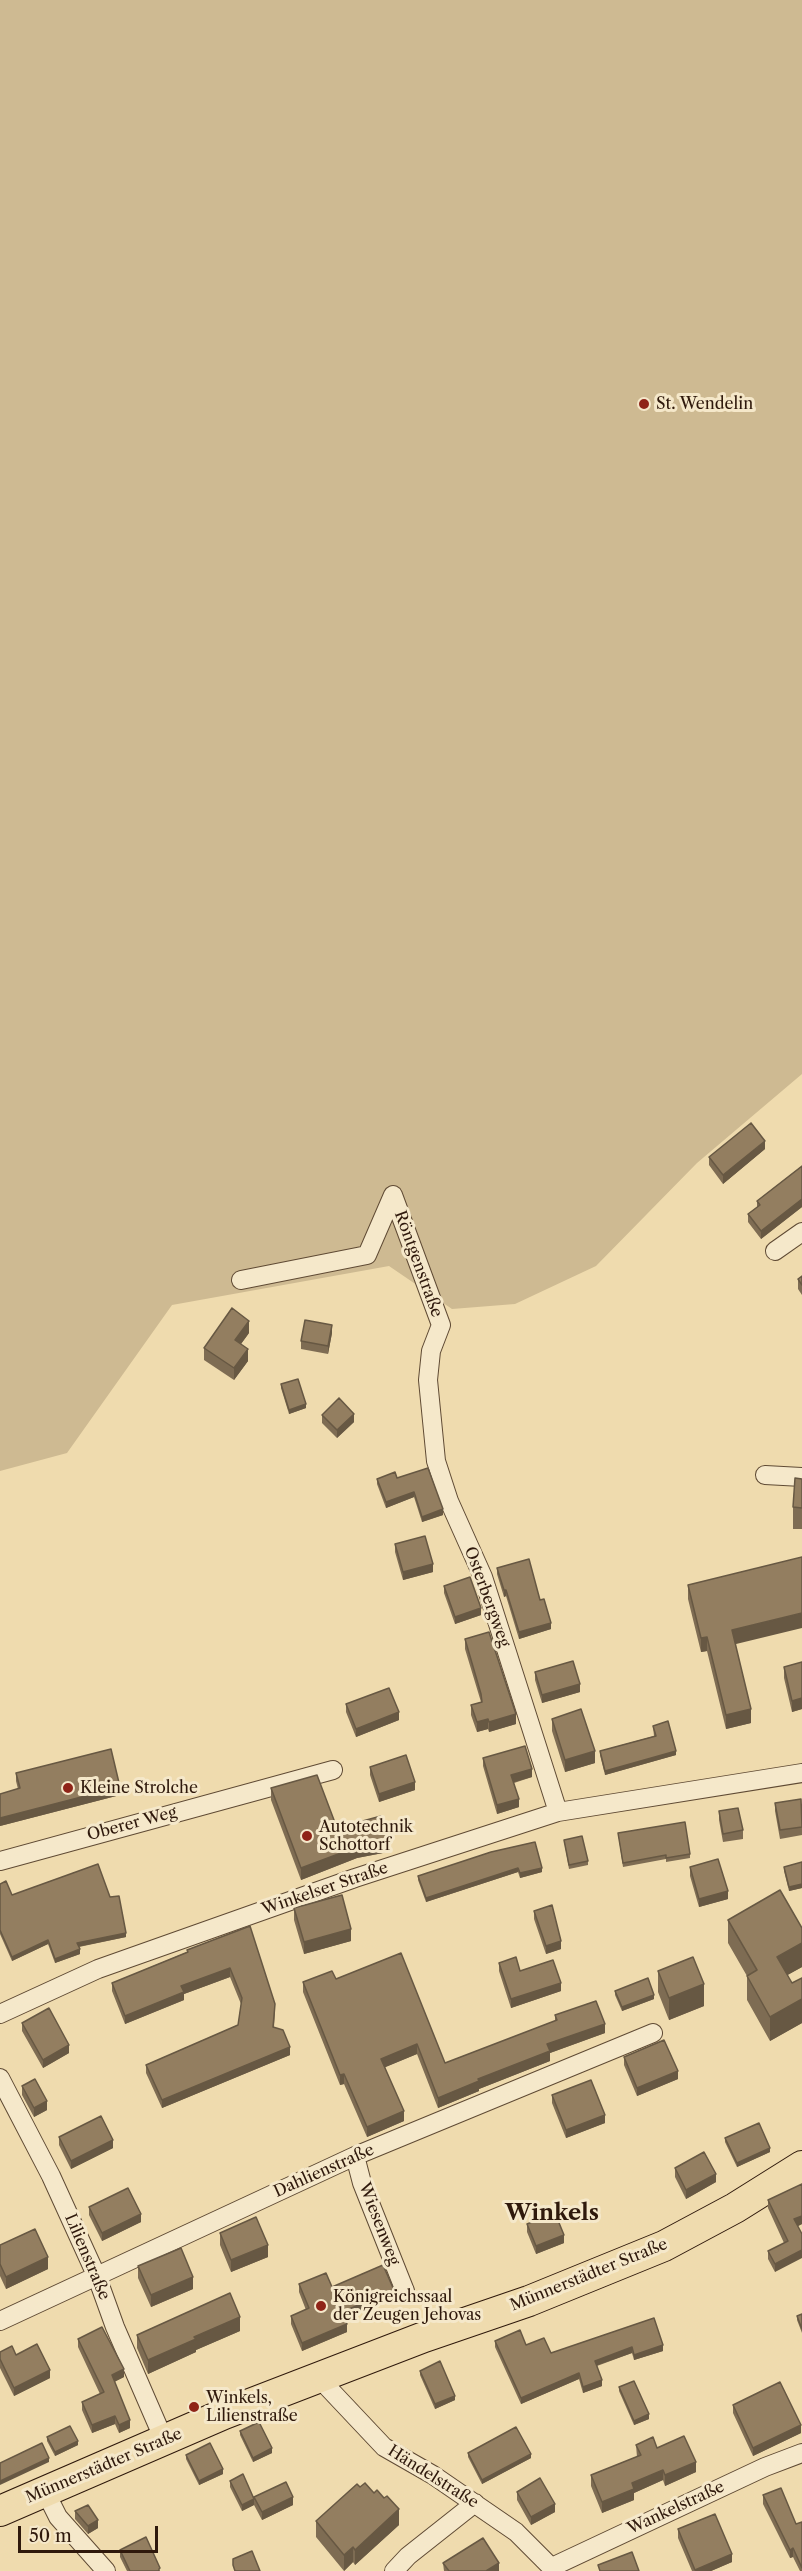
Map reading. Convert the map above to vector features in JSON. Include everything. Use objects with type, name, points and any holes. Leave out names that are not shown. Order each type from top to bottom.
[{"type":"main road","name":"Münnerstädter Straße","points":[[0,2511],[318,2377],[529,2301],[664,2246],[735,2208],[802,2166]]},
{"type":"street","name":"Röntgenstraße","points":[[241,1280],[368,1255],[393,1195],[441,1325],[432,1351],[428,1380]]},
{"type":"street","points":[[775,1251],[802,1232]]},
{"type":"street","name":"Osterbergweg","points":[[428,1380],[436,1461],[449,1501],[483,1577],[558,1812]]},
{"type":"street","points":[[765,1475],[802,1477]]},
{"type":"street","name":"Oberer Weg","points":[[0,1861],[333,1770]]},
{"type":"street","name":"Winkelser Straße","points":[[0,2014],[98,1969],[360,1876],[558,1812],[802,1773]]},
{"type":"street","name":"Dahlienstraße","points":[[0,2321],[355,2156],[653,2033]]},
{"type":"street","name":"Lilienstraße","points":[[0,2078],[51,2176],[97,2277],[115,2327],[164,2440]]},
{"type":"street","name":"Wiesenweg","points":[[355,2156],[362,2182],[405,2291]]},
{"type":"street","name":"Händelstraße","points":[[318,2377],[384,2447],[433,2475],[516,2532],[554,2569]]},
{"type":"street","name":"Wankelstraße","points":[[554,2569],[765,2467],[802,2453]]},
{"type":"street","points":[[45,2491],[58,2517],[106,2571]]},
{"type":"street","points":[[394,2571],[408,2556],[475,2503]]},
{"type":"shaded area","points":[[0,0],[802,0],[802,1074],[697,1163],[596,1266],[515,1304],[452,1309],[389,1266],[172,1305],[67,1453],[0,1471]]},
{"type":"building","points":[[751,1123],[765,1141],[723,1175],[709,1157]]},
{"type":"building","points":[[802,1166],[802,1199],[761,1231],[748,1214],[760,1205],[757,1201]]},
{"type":"building","points":[[232,1308],[249,1321],[235,1340],[248,1349],[234,1368],[204,1348]]},
{"type":"building","points":[[305,1320],[332,1325],[328,1346],[301,1341]]},
{"type":"building","points":[[298,1379],[306,1404],[289,1410],[281,1384]]},
{"type":"building","points":[[339,1398],[354,1414],[337,1430],[322,1415]]},
{"type":"building","points":[[428,1468],[443,1509],[422,1517],[414,1492],[386,1502],[377,1479],[395,1472],[397,1478]]},
{"type":"building","points":[[795,1478],[802,1479],[802,1508],[793,1507]]},
{"type":"building","points":[[425,1536],[433,1564],[403,1572],[395,1544]]},
{"type":"building","points":[[802,1557],[802,1613],[732,1630],[751,1709],[726,1715],[707,1637],[701,1638],[688,1585]]},
{"type":"building","points":[[529,1559],[540,1600],[544,1599],[551,1623],[519,1632],[497,1568]]},
{"type":"building","points":[[470,1577],[481,1608],[455,1617],[444,1586]]},
{"type":"building","points":[[489,1632],[516,1714],[489,1722],[488,1719],[477,1722],[471,1705],[482,1702],[481,1694],[465,1639]]},
{"type":"building","points":[[573,1661],[580,1684],[542,1695],[535,1672]]},
{"type":"building","points":[[802,1662],[802,1698],[792,1701],[784,1667]]},
{"type":"building","points":[[389,1688],[399,1712],[356,1729],[346,1704]]},
{"type":"building","points":[[581,1709],[595,1751],[565,1760],[552,1719]]},
{"type":"building","points":[[668,1721],[676,1751],[605,1771],[600,1751],[656,1736],[653,1726]]},
{"type":"building","points":[[525,1746],[532,1769],[511,1775],[519,1799],[497,1805],[483,1758]]},
{"type":"building","name":"Kleine Strolche","points":[[111,1749],[120,1787],[0,1818],[0,1794],[20,1788],[16,1773]]},
{"type":"building","points":[[406,1755],[415,1782],[379,1794],[370,1767]]},
{"type":"building","points":[[317,1775],[337,1828],[381,1816],[388,1840],[357,1847],[301,1868],[271,1788]]},
{"type":"building","points":[[801,1799],[802,1827],[780,1830],[775,1803]]},
{"type":"building","points":[[738,1808],[743,1830],[723,1834],[719,1811]]},
{"type":"building","points":[[685,1822],[690,1854],[666,1858],[666,1855],[623,1863],[618,1833]]},
{"type":"building","points":[[582,1836],[588,1861],[569,1865],[564,1840]]},
{"type":"building","points":[[535,1842],[542,1868],[520,1873],[518,1868],[426,1898],[418,1876],[491,1852]]},
{"type":"building","points":[[718,1859],[728,1891],[699,1899],[690,1867]]},
{"type":"building","points":[[802,1862],[802,1884],[789,1887],[784,1867]]},
{"type":"building","points":[[98,1864],[110,1897],[119,1896],[126,1933],[77,1943],[80,1949],[55,1959],[48,1940],[12,1957],[0,1930],[0,1884],[6,1881],[12,1895]]},
{"type":"building","points":[[780,1890],[802,1928],[802,1943],[777,1957],[792,1983],[802,1978],[802,1999],[770,2017],[747,1976],[757,1970],[728,1920]]},
{"type":"building","points":[[342,1895],[351,1929],[304,1942],[294,1908]]},
{"type":"building","points":[[552,1905],[561,1941],[546,1946],[534,1911]]},
{"type":"building","points":[[250,1926],[275,2004],[273,2027],[283,2030],[290,2047],[162,2100],[146,2065],[238,2025],[242,1998],[230,1968],[181,1986],[184,1992],[125,2016],[112,1983],[188,1952],[187,1950]]},
{"type":"building","points":[[401,1953],[445,2063],[557,2020],[555,2015],[596,2001],[605,2024],[547,2044],[550,2051],[478,2079],[479,2081],[438,2098],[417,2044],[381,2059],[404,2111],[367,2127],[344,2074],[340,2075],[303,1982],[332,1971],[336,1979]]},
{"type":"building","points":[[516,1957],[520,1971],[553,1960],[561,1983],[511,1999],[499,1963]]},
{"type":"building","points":[[693,1957],[704,1984],[669,1998],[658,1971]]},
{"type":"building","points":[[648,1978],[654,1995],[622,2007],[615,1991]]},
{"type":"building","points":[[49,2008],[69,2045],[43,2060],[22,2023]]},
{"type":"building","points":[[664,2040],[678,2071],[637,2088],[624,2057]]},
{"type":"building","points":[[35,2079],[47,2101],[34,2108],[22,2086]]},
{"type":"building","points":[[591,2080],[605,2115],[566,2130],[552,2095]]},
{"type":"building","points":[[101,2116],[113,2140],[71,2161],[59,2137]]},
{"type":"building","points":[[759,2123],[770,2148],[737,2163],[725,2138]]},
{"type":"building","points":[[704,2152],[716,2174],[686,2190],[675,2168]]},
{"type":"building","points":[[802,2184],[802,2216],[794,2219],[802,2234],[802,2250],[775,2264],[768,2251],[788,2241],[768,2200]]},
{"type":"building","points":[[128,2188],[141,2214],[102,2233],[89,2207]]},
{"type":"building","points":[[555,2213],[564,2235],[536,2246],[527,2224]]},
{"type":"building","points":[[256,2217],[268,2245],[231,2260],[220,2233]]},
{"type":"building","points":[[35,2229],[48,2257],[6,2277],[0,2264],[0,2245]]},
{"type":"building","points":[[181,2248],[193,2277],[151,2295],[138,2266]]},
{"type":"building","points":[[383,2265],[394,2290],[342,2312],[347,2324],[302,2343],[291,2316],[309,2308],[299,2284],[326,2273],[332,2287]]},
{"type":"building","points":[[230,2293],[240,2317],[148,2360],[137,2335]]},
{"type":"building","points":[[802,2314],[802,2329],[797,2316]]},
{"type":"building","points":[[654,2318],[663,2345],[634,2355],[632,2347],[595,2361],[602,2380],[583,2387],[579,2373],[521,2398],[495,2341],[520,2330],[526,2345],[544,2338],[551,2353]]},
{"type":"building","points":[[102,2327],[124,2369],[112,2375],[130,2420],[119,2425],[115,2416],[92,2425],[82,2402],[104,2392],[78,2339]]},
{"type":"building","points":[[37,2344],[50,2370],[14,2388],[0,2359],[0,2352],[12,2346],[16,2355]]},
{"type":"building","points":[[440,2361],[455,2396],[435,2404],[420,2371]]},
{"type":"building","points":[[634,2381],[649,2414],[634,2421],[619,2387]]},
{"type":"building","points":[[780,2382],[801,2425],[753,2448],[733,2405]]},
{"type":"building","points":[[259,2422],[272,2448],[253,2458],[240,2431]]},
{"type":"building","points":[[70,2426],[78,2441],[55,2452],[47,2437]]},
{"type":"building","points":[[516,2427],[531,2454],[482,2480],[468,2453]]},
{"type":"building","points":[[684,2436],[696,2462],[665,2475],[663,2470],[632,2483],[634,2489],[602,2502],[591,2475],[641,2455],[636,2445],[653,2437],[657,2448]]},
{"type":"building","points":[[42,2443],[49,2458],[0,2481],[0,2463]]},
{"type":"building","points":[[210,2443],[223,2469],[199,2481],[186,2455]]},
{"type":"building","points":[[243,2474],[254,2499],[242,2505],[230,2481]]},
{"type":"building","points":[[540,2478],[555,2504],[531,2517],[517,2492]]},
{"type":"building","points":[[286,2482],[293,2497],[262,2512],[254,2497]]},
{"type":"building","points":[[365,2483],[374,2493],[377,2490],[384,2498],[387,2496],[399,2509],[355,2550],[353,2547],[344,2555],[316,2521],[357,2484],[360,2487]]},
{"type":"building","points":[[781,2488],[796,2524],[802,2522],[802,2568],[793,2548],[790,2550],[763,2495]]},
{"type":"building","points":[[88,2505],[98,2520],[88,2526],[75,2511]]},
{"type":"building","points":[[715,2514],[732,2554],[695,2570],[678,2529]]},
{"type":"building","points":[[146,2537],[160,2568],[159,2571],[130,2571],[120,2550]]},
{"type":"building","points":[[483,2538],[499,2563],[486,2571],[449,2571],[443,2563]]},
{"type":"building","points":[[252,2551],[260,2571],[235,2571],[233,2559]]},
{"type":"building","points":[[632,2552],[639,2571],[600,2571],[598,2565]]},
{"type":"place","name":"St. Wendelin","points":[[644,404]]},
{"type":"place","name":"Kleine Strolche","points":[[68,1788]]},
{"type":"place","name":"Autotechnik Schottorf","points":[[307,1836]]},
{"type":"place","name":"Königreichssaal der Zeugen Jehovas","points":[[321,2306]]},
{"type":"place","name":"Winkels, Lilienstraße","points":[[194,2407]]},
{"type":"district","name":"Winkels","points":[[552,2214]]}]
